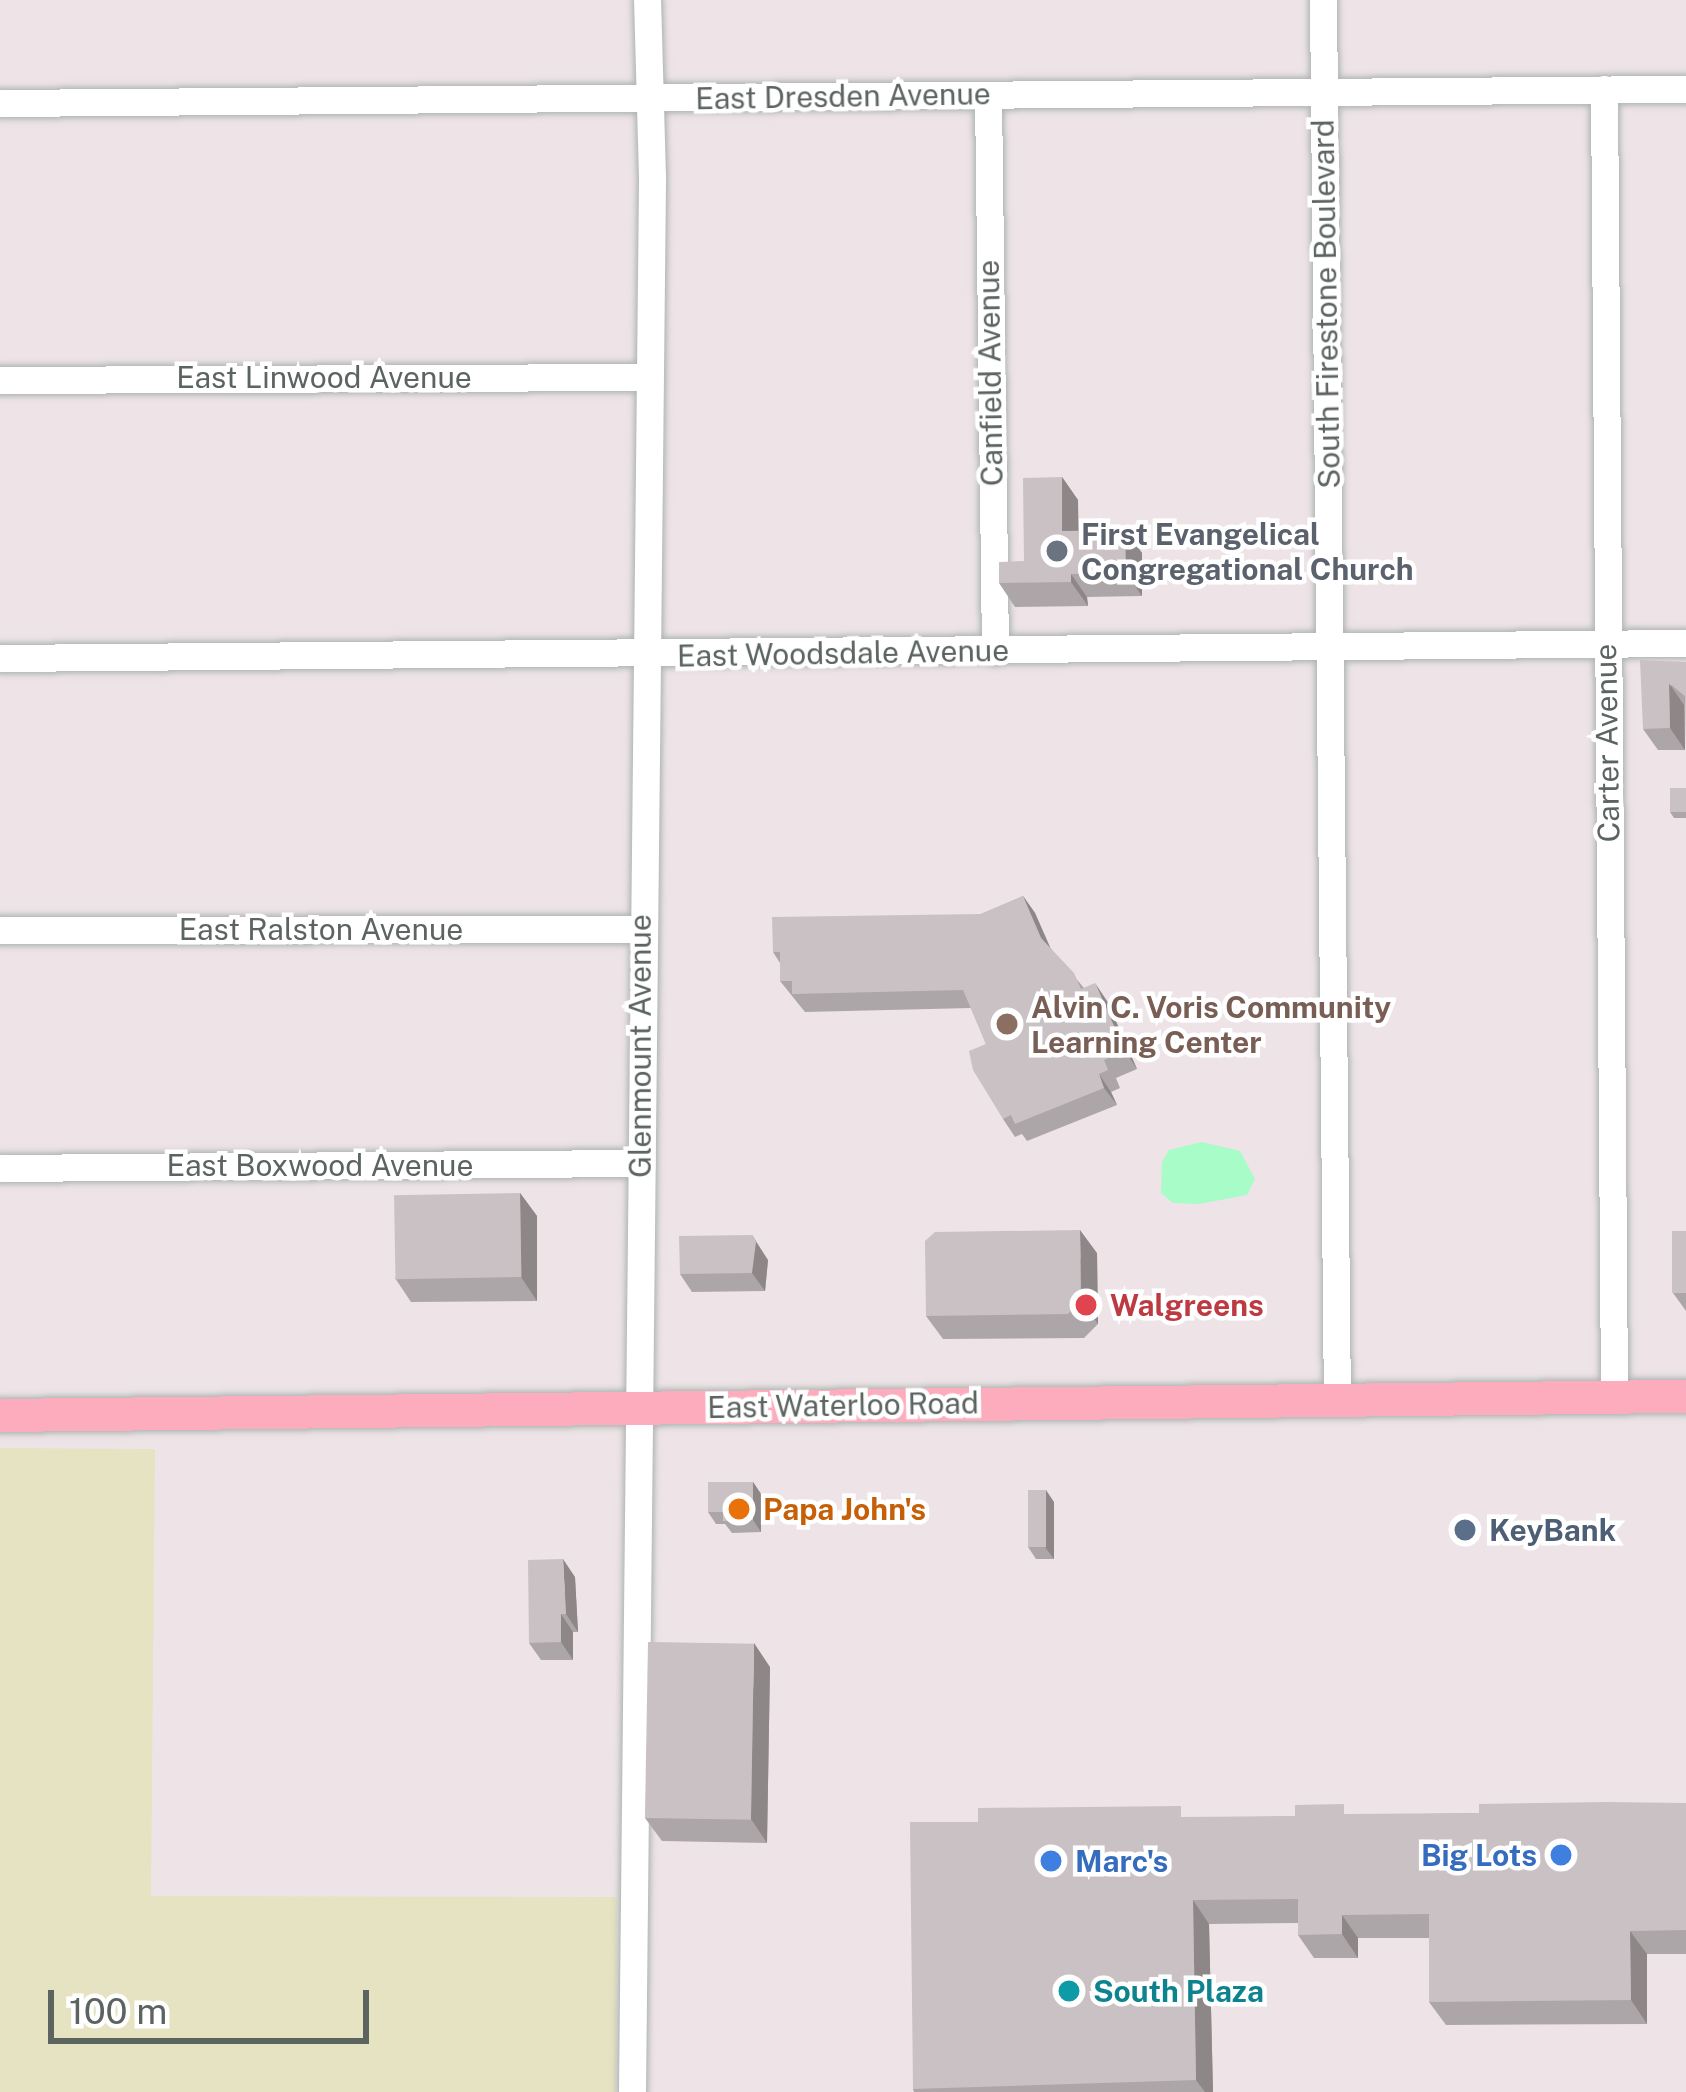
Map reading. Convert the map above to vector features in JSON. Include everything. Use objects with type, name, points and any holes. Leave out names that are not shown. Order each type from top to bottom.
[{"type":"main road","name":"East Waterloo Road","points":[[0,1415],[1686,1396]]},
{"type":"street","name":"Glenmount Avenue","points":[[632,2092],[650,98],[646,0]]},
{"type":"street","name":"South Firestone Boulevard","points":[[1323,0],[1337,1399]]},
{"type":"street","name":"East Dresden Avenue","points":[[0,103],[1686,88]]},
{"type":"street","name":"Carter Avenue","points":[[1604,89],[1614,1397]]},
{"type":"street","name":"Canfield Avenue","points":[[988,95],[995,651]]},
{"type":"street","name":"East Linwood Avenue","points":[[0,380],[648,377]]},
{"type":"street","name":"East Woodsdale Avenue","points":[[0,658],[1686,643]]},
{"type":"street","name":"East Ralston Avenue","points":[[0,930],[641,928]]},
{"type":"street","name":"East Boxwood Avenue","points":[[0,1168],[640,1163]]},
{"type":"shaded area","points":[[1202,1142],[1240,1151],[1255,1179],[1247,1195],[1199,1204],[1173,1203],[1161,1193],[1162,1162],[1169,1150]]},
{"type":"shaded area","points":[[0,1448],[155,1449],[151,1896],[617,1897],[616,2092],[0,2092]]},
{"type":"building","points":[[1062,477],[1062,531],[1125,530],[1126,573],[1071,574],[1071,582],[999,583],[999,562],[1024,561],[1023,478]]},
{"type":"building","points":[[1640,660],[1686,662],[1686,697],[1669,683],[1670,728],[1643,729]]},
{"type":"building","points":[[1670,788],[1686,788],[1686,812],[1670,812]]},
{"type":"building","points":[[1023,896],[1041,938],[1074,973],[1081,989],[1095,983],[1125,1051],[1104,1060],[1108,1070],[1099,1074],[1104,1088],[1015,1124],[1011,1115],[1003,1119],[973,1070],[969,1051],[986,1044],[963,990],[792,994],[792,981],[780,981],[772,917],[981,914]]},
{"type":"building","points":[[520,1193],[521,1277],[395,1279],[394,1195]]},
{"type":"building","points":[[1080,1230],[1081,1300],[1068,1314],[926,1316],[925,1241],[935,1232]]},
{"type":"building","points":[[1672,1231],[1686,1231],[1686,1293],[1672,1293]]},
{"type":"building","points":[[752,1235],[756,1242],[752,1273],[680,1274],[679,1236]]},
{"type":"building","points":[[708,1482],[753,1482],[753,1520],[723,1521],[723,1512],[708,1512]]},
{"type":"building","points":[[1028,1490],[1046,1490],[1046,1547],[1028,1547]]},
{"type":"building","points":[[563,1559],[566,1614],[561,1614],[561,1642],[529,1643],[528,1560]]},
{"type":"building","points":[[648,1642],[754,1644],[751,1820],[645,1818]]},
{"type":"building","name":"South Plaza","points":[[1686,1803],[1686,1930],[1630,1931],[1631,2000],[1429,2002],[1429,1914],[1342,1915],[1342,1934],[1298,1935],[1298,1899],[1193,1900],[1196,2080],[913,2089],[910,1822],[978,1822],[978,1808],[1181,1806],[1181,1817],[1295,1816],[1295,1805],[1344,1804],[1344,1814],[1479,1813],[1479,1804]]},
{"type":"place","name":"First Evangelical Congregational Church","points":[[1057,551]]},
{"type":"place","name":"Alvin C. Voris Community Learning Center","points":[[1007,1024]]},
{"type":"place","name":"Walgreens","points":[[1086,1305]]},
{"type":"place","name":"Papa John's","points":[[739,1509]]},
{"type":"place","name":"KeyBank","points":[[1465,1530]]},
{"type":"place","name":"Big Lots","points":[[1561,1855]]},
{"type":"place","name":"Marc's","points":[[1051,1861]]},
{"type":"place","name":"South Plaza","points":[[1069,1991]]}]
